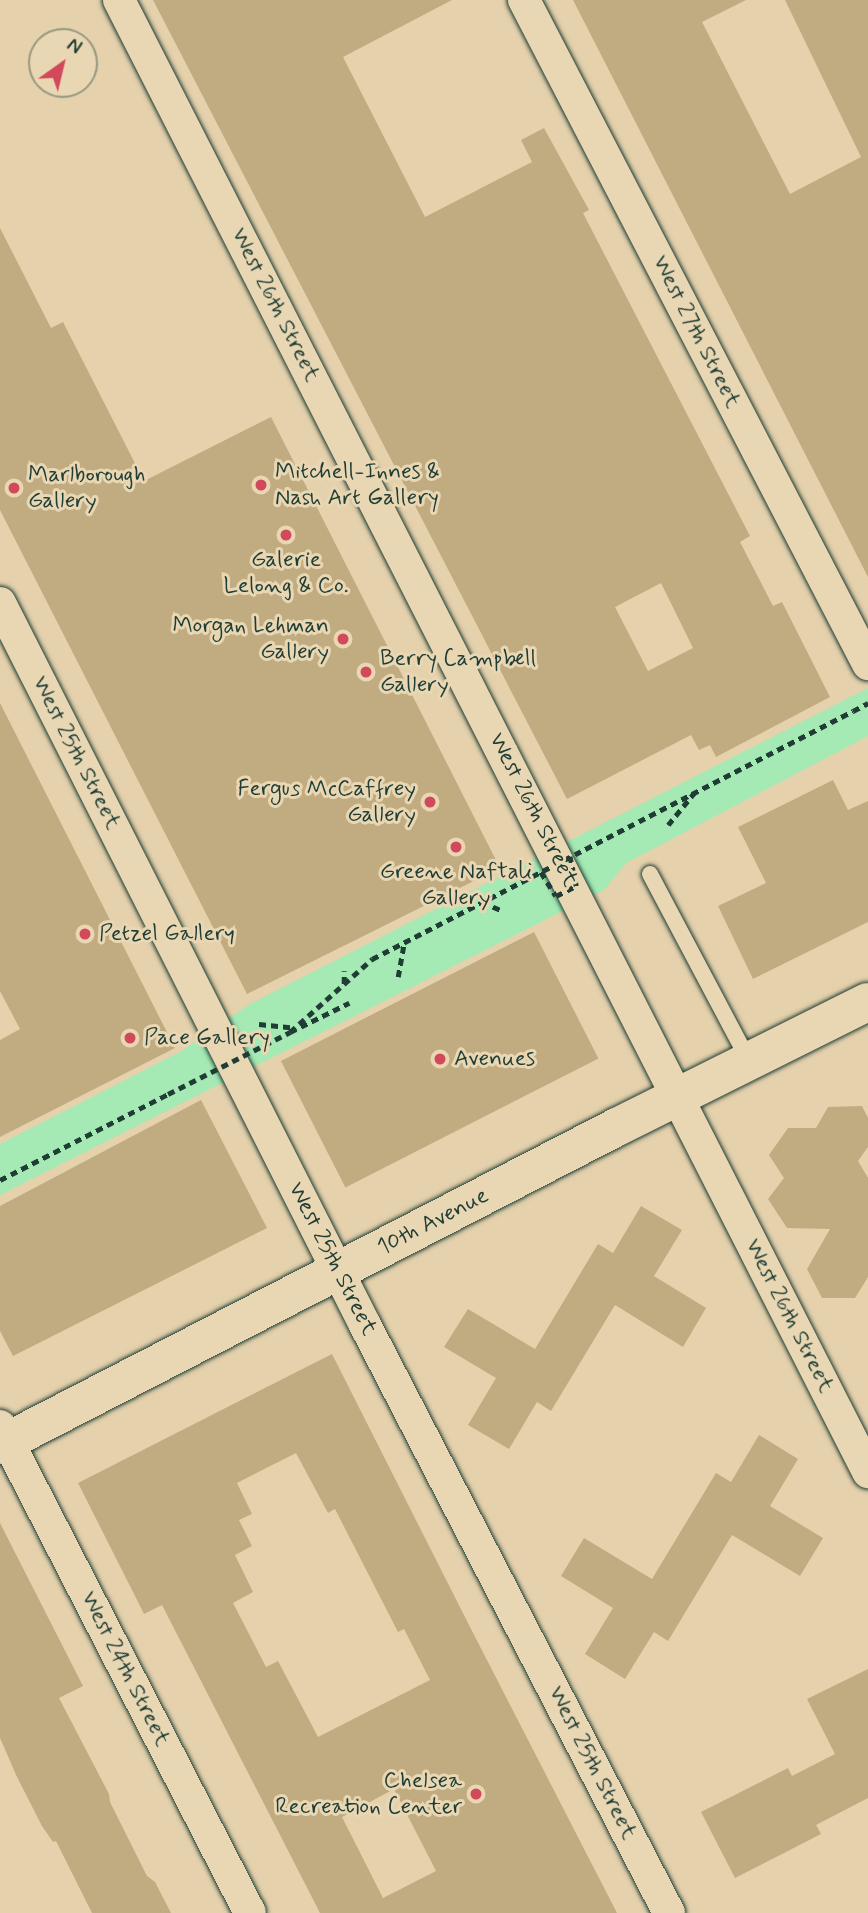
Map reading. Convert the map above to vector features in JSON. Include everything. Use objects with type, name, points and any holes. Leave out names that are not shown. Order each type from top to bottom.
[{"type":"main road","name":"10th Avenue","points":[[3,1437],[338,1271],[868,1002]]},
{"type":"street","name":"West 26th Street","points":[[119,0],[868,1472]]},
{"type":"street","name":"West 27th Street","points":[[524,0],[868,664]]},
{"type":"street","name":"West 25th Street","points":[[0,603],[338,1271],[669,1913]]},
{"type":"street","name":"West 24th Street","points":[[3,1437],[250,1913]]},
{"type":"lane","points":[[650,874],[749,1061]]},
{"type":"path","points":[[290,1032],[372,959],[868,703]]},
{"type":"path","points":[[668,825],[694,793]]},
{"type":"path","points":[[541,872],[556,896],[576,886],[570,857]]},
{"type":"path","points":[[482,902],[503,911]]},
{"type":"path","points":[[398,977],[404,943]]},
{"type":"path","points":[[344,971],[344,984]]},
{"type":"path","points":[[0,1180],[349,1003]]},
{"type":"path","points":[[259,1024],[295,1028]]},
{"type":"green space","points":[[868,688],[868,736],[626,863],[604,890],[0,1195],[0,1144],[178,1053],[250,1004]]},
{"type":"building","points":[[153,0],[452,0],[343,57],[425,217],[532,162],[521,140],[544,128],[589,210],[583,213],[750,536],[740,542],[773,606],[782,602],[830,697],[716,757],[710,745],[699,750],[691,735],[567,799]],"holes":[[[661,583],[693,648],[648,671],[615,607]]]},
{"type":"building","points":[[573,0],[746,0],[702,22],[790,194],[861,157],[785,0],[868,0],[868,577]]},
{"type":"building","points":[[0,228],[51,328],[63,322],[144,481],[271,417],[500,868],[247,994],[0,510]]},
{"type":"building","points":[[0,703],[175,1048],[0,1137],[0,1040],[20,1029],[0,991]]},
{"type":"building","points":[[833,780],[848,810],[868,801],[868,922],[753,979],[718,906],[766,883],[738,827]]},
{"type":"building","name":"Avenues","points":[[534,932],[598,1059],[345,1187],[281,1061]]},
{"type":"building","points":[[201,1100],[267,1228],[13,1356],[0,1331],[0,1206]]},
{"type":"building","points":[[862,1106],[868,1118],[868,1147],[858,1161],[868,1178],[868,1277],[855,1298],[822,1298],[807,1269],[830,1229],[787,1228],[768,1199],[784,1178],[769,1155],[788,1128],[816,1128],[828,1107]]},
{"type":"building","points":[[641,1206],[682,1230],[654,1276],[706,1308],[683,1347],[615,1305],[551,1411],[537,1402],[509,1449],[468,1425],[496,1378],[444,1347],[468,1309],[535,1349],[598,1244],[613,1253]]},
{"type":"building","points":[[332,1354],[617,1913],[320,1913],[162,1605],[144,1614],[78,1483]],"holes":[[[296,1453],[328,1513],[335,1509],[398,1632],[404,1629],[430,1680],[318,1737],[278,1661],[266,1667],[233,1603],[253,1592],[235,1555],[252,1546],[239,1520],[252,1514],[237,1483]],[[394,1789],[436,1871],[383,1898],[342,1817]]]},
{"type":"building","points":[[759,1435],[798,1459],[770,1506],[823,1538],[800,1576],[732,1535],[668,1641],[654,1632],[625,1679],[585,1654],[613,1608],[561,1576],[584,1538],[652,1579],[716,1473],[731,1482]]},
{"type":"building","points":[[0,1523],[83,1686],[59,1698],[109,1794],[110,1802],[147,1876],[155,1882],[171,1913],[92,1913],[56,1841],[53,1842],[42,1826],[17,1777],[0,1738]]},
{"type":"building","points":[[868,1669],[868,1798],[816,1825],[821,1834],[735,1878],[701,1812],[788,1768],[792,1776],[835,1754],[807,1699]]},
{"type":"place","name":"Mitchell-Innes & Nash Art Gallery","points":[[261,485]]},
{"type":"place","name":"Marlborough Gallery","points":[[14,488]]},
{"type":"place","name":"Galerie Lelong & Co.","points":[[286,535]]},
{"type":"place","name":"Morgan Lehman Gallery","points":[[343,639]]},
{"type":"place","name":"Berry Campbell Gallery","points":[[366,672]]},
{"type":"place","name":"Fergus McCaffrey Gallery","points":[[430,802]]},
{"type":"place","name":"Greene Naftali Gallery","points":[[456,847]]},
{"type":"place","name":"Petzel Gallery","points":[[85,934]]},
{"type":"place","name":"Pace Gallery","points":[[130,1038]]},
{"type":"place","name":"Avenues","points":[[440,1059]]},
{"type":"place","name":"Chelsea Recreation Center","points":[[476,1794]]}]
